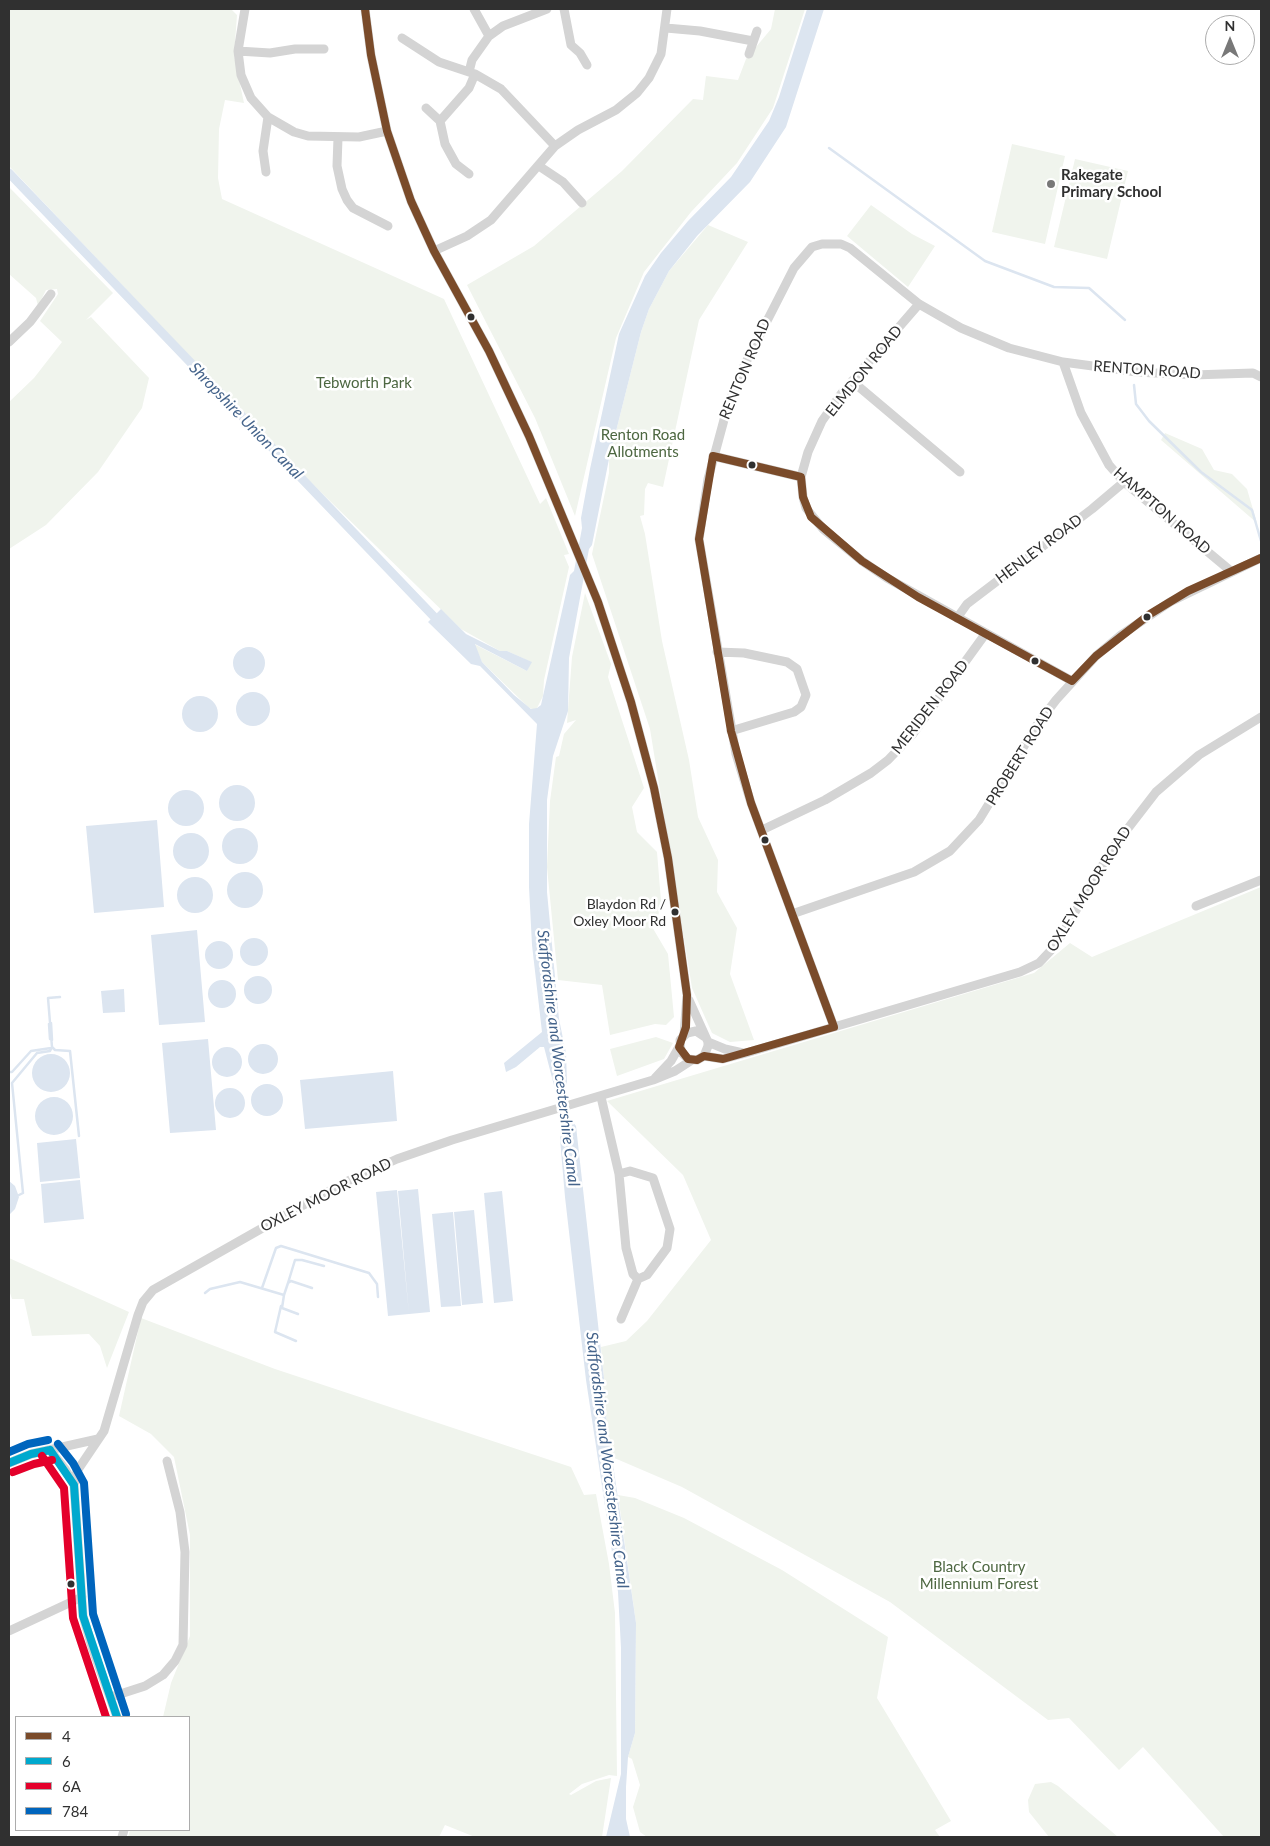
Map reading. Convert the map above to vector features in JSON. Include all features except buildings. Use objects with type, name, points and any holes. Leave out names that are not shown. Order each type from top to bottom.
[{"type":"street","points":[[245,9],[238,51],[245,88],[268,117],[294,132],[308,136],[338,138],[387,131]]},
{"type":"street","points":[[365,9],[371,54],[387,131],[411,201],[434,251],[489,351],[560,508],[598,602],[631,702],[654,788],[668,858],[688,995],[706,1040],[708,1050],[704,1056],[692,1060],[684,1056],[680,1047],[684,1035],[688,995]]},
{"type":"street","points":[[474,9],[489,36]]},
{"type":"street","points":[[440,121],[469,88],[472,60],[489,36],[504,26],[547,9]]},
{"type":"street","points":[[564,9],[571,44],[583,50],[587,64]]},
{"type":"street","points":[[434,251],[467,236],[491,220],[555,146],[578,130],[616,110],[637,93],[656,65],[666,28],[667,9]]},
{"type":"street","points":[[666,28],[700,31],[753,41]]},
{"type":"street","points":[[749,54],[757,31]]},
{"type":"street","points":[[402,38],[440,62],[472,73],[501,89],[555,146]]},
{"type":"street","points":[[238,51],[270,53],[295,49],[324,49]]},
{"type":"street","points":[[426,108],[440,121],[445,144],[456,164],[469,174]]},
{"type":"street","points":[[266,172],[263,151],[268,117]]},
{"type":"street","points":[[338,138],[337,166],[342,189],[347,200],[353,208],[388,226]]},
{"type":"street","points":[[539,166],[563,182],[582,203]]},
{"type":"street","name":"RENTON ROAD","points":[[834,1027],[744,780],[731,731],[699,540],[703,506],[713,456],[728,405],[743,368],[794,268],[812,247],[831,242],[850,248],[919,304],[983,338],[1009,348],[1063,362],[1137,372],[1193,375],[1248,373],[1261,378]]},
{"type":"street","points":[[9,342],[30,322],[51,294]]},
{"type":"street","name":"ELMDON ROAD","points":[[919,304],[852,380],[822,421],[808,452],[801,477],[802,497],[806,508],[823,529],[862,561],[887,578],[1072,681]]},
{"type":"street","name":"HAMPTON ROAD","points":[[1063,362],[1081,413],[1100,451],[1124,482],[1232,572]]},
{"type":"street","points":[[852,380],[960,472]]},
{"type":"street","points":[[713,456],[801,477]]},
{"type":"street","name":"HENLEY ROAD","points":[[957,618],[967,604],[1092,509],[1124,482]]},
{"type":"street","name":"PROBERT ROAD","points":[[792,914],[914,872],[950,851],[980,820],[1037,725],[1072,681],[1102,651],[1150,614],[1188,591],[1261,558]]},
{"type":"street","name":"MERIDEN ROAD","points":[[762,830],[825,800],[871,773],[888,760],[912,734],[986,633]]},
{"type":"street","points":[[717,652],[744,652],[787,662],[797,669],[806,695],[801,707],[794,712],[731,731]]},
{"type":"street","name":"OXLEY MOOR ROAD","points":[[704,1056],[723,1059],[746,1053],[1020,972],[1039,963],[1055,946],[1112,848],[1156,792],[1199,755],[1261,717]]},
{"type":"street","points":[[1196,906],[1261,880]]},
{"type":"street","points":[[684,1035],[696,1031],[706,1040]]},
{"type":"street","name":"OXLEY MOOR ROAD","points":[[706,1040],[725,1049],[746,1053]]},
{"type":"street","name":"OXLEY MOOR ROAD","points":[[653,1080],[671,1061],[680,1047]]},
{"type":"street","name":"OXLEY MOOR ROAD","points":[[74,1485],[77,1471],[98,1439],[108,1419],[113,1393],[138,1315],[146,1297],[162,1283],[342,1184],[397,1160],[499,1125],[601,1097],[653,1080],[675,1071],[692,1060]]},
{"type":"street","points":[[601,1097],[620,1174],[626,1248],[633,1274],[638,1279]]},
{"type":"street","points":[[620,1174],[630,1171],[653,1178],[670,1230],[667,1248],[647,1275],[638,1279],[624,1303],[621,1319]]},
{"type":"street","points":[[9,1463],[31,1454],[98,1439]]},
{"type":"street","points":[[50,1450],[65,1469],[74,1485],[86,1629],[117,1716]]},
{"type":"street","points":[[111,1697],[145,1686],[163,1675],[175,1661],[183,1645],[185,1552],[180,1512],[167,1461]]},
{"type":"street","points":[[9,1632],[82,1597]]},
{"type":"green space","name":"Tebworth Park","points":[[9,9],[231,9],[237,15],[234,56],[244,103],[225,100],[219,129],[218,178],[222,199],[444,299],[540,504],[546,498],[569,554],[564,555],[569,567],[544,680],[543,696],[537,708],[534,710],[528,707],[482,662],[474,644],[527,671],[531,662],[507,651],[500,651],[461,629],[290,462],[9,166]]},
{"type":"green space","points":[[775,9],[805,9],[773,108],[737,163],[691,212],[644,272],[616,338],[575,516],[535,418],[467,285],[534,246],[622,171],[693,99],[703,100],[706,76],[738,80],[746,59],[771,29]]},
{"type":"green space","points":[[1012,144],[1065,156],[1045,244],[992,232]]},
{"type":"green space","points":[[1075,159],[1128,171],[1107,259],[1054,247]]},
{"type":"green space","points":[[9,187],[113,293],[86,320],[91,317],[149,378],[142,408],[98,472],[46,525],[9,549],[9,402],[34,378],[62,342],[40,321],[58,294],[57,289],[46,290],[38,306],[36,298],[9,274]]},
{"type":"green space","points":[[871,205],[912,234],[935,246],[908,287],[847,236]]},
{"type":"green space","name":"Renton Road Allotments","points":[[708,225],[748,242],[699,320],[663,487],[648,483],[645,489],[644,515],[640,516],[645,534],[662,641],[689,760],[698,817],[718,860],[717,892],[737,928],[730,974],[754,1040],[730,1042],[712,1033],[692,988],[650,729],[592,554],[609,473],[609,459],[641,332],[649,309],[669,271]]},
{"type":"green space","points":[[1165,433],[1202,449],[1214,470],[1232,474],[1247,489],[1257,523],[1161,440]]},
{"type":"green space","points":[[585,593],[611,664],[608,677],[644,788],[632,807],[637,832],[657,852],[661,901],[657,922],[648,920],[668,954],[674,1017],[666,1025],[655,1024],[610,1035],[602,985],[558,980],[547,867],[550,801],[556,757],[559,756],[564,734],[576,720],[567,723],[572,657]]},
{"type":"green space","name":"Black Country Millennium Forest","points":[[1261,887],[1261,1837],[1224,1837],[1143,1747],[1119,1770],[1069,1718],[1048,1720],[890,1602],[682,1487],[612,1457],[603,1395],[604,1378],[601,1347],[626,1341],[647,1321],[711,1240],[683,1175],[607,1101],[1034,973],[1070,943],[1092,957]]},
{"type":"green space","points":[[656,1037],[673,1043],[664,1059],[617,1076],[610,1049]]},
{"type":"green space","points":[[9,1258],[129,1312],[107,1368],[100,1346],[89,1334],[32,1336],[24,1299],[12,1299],[9,1290]]},
{"type":"green space","points":[[141,1318],[275,1369],[571,1467],[584,1495],[596,1494],[609,1564],[615,1613],[617,1776],[609,1775],[582,1784],[569,1794],[571,1795],[596,1781],[611,1778],[602,1837],[475,1837],[445,1825],[439,1837],[128,1837],[130,1831],[190,1831],[190,1716],[163,1716],[171,1683],[190,1636],[190,1535],[174,1457],[151,1434],[119,1416]]},
{"type":"green space","points":[[618,1495],[635,1498],[684,1518],[782,1570],[888,1637],[877,1698],[951,1821],[935,1830],[940,1837],[647,1837],[640,1832],[633,1807],[640,1785],[632,1759],[628,1757],[635,1733],[636,1623]]},
{"type":"green space","points":[[1051,1782],[1118,1837],[1049,1837],[1029,1812],[1028,1800],[1035,1784]]},
{"type":"water","name":"Staffordshire and Worcestershire Canal","points":[[807,9],[824,9],[786,127],[750,182],[697,236],[669,271],[649,309],[641,332],[609,459],[592,545],[589,549],[569,658],[568,711],[553,756],[547,800],[547,892],[559,1019],[566,1053],[567,1083],[565,1093],[570,1118],[576,1126],[604,1378],[603,1395],[636,1623],[635,1733],[628,1757],[626,1787],[626,1819],[630,1837],[606,1837],[621,1774],[621,1648],[618,1592],[586,1380],[565,1197],[560,1139],[563,1120],[544,1047],[540,1047],[516,1067],[506,1072],[504,1063],[542,1032],[532,945],[529,887],[529,824],[537,724],[480,666],[471,664],[428,622],[441,609],[466,634],[500,651],[507,651],[532,662],[527,671],[475,644],[482,662],[514,695],[531,709],[541,705],[570,575],[574,571],[590,469],[619,334],[645,276],[661,253],[688,221],[731,177],[769,121],[779,97]]},
{"type":"water","points":[[249,647],[261,651],[265,663],[261,675],[249,679],[237,675],[233,663],[237,651]]},
{"type":"water","points":[[253,692],[260,693],[265,697],[269,702],[269,716],[265,721],[260,725],[253,726],[246,725],[241,721],[237,716],[236,709],[237,702],[241,697],[246,693]]},
{"type":"water","points":[[200,696],[207,697],[213,701],[217,707],[217,721],[213,727],[207,731],[200,732],[193,731],[187,727],[183,721],[182,714],[183,707],[187,701],[193,697]]},
{"type":"water","points":[[237,785],[250,790],[255,803],[250,816],[237,821],[224,816],[219,803],[224,790]]},
{"type":"water","points":[[186,790],[193,791],[199,795],[203,801],[203,815],[199,821],[193,825],[186,826],[179,825],[173,821],[169,815],[168,808],[169,801],[173,795],[179,791]]},
{"type":"water","points":[[157,820],[164,907],[94,913],[86,826]]},
{"type":"water","points":[[240,828],[252,834],[258,846],[252,858],[240,864],[228,858],[222,846],[228,834]]},
{"type":"water","points":[[191,833],[198,834],[204,838],[208,844],[208,858],[204,864],[198,868],[191,869],[184,868],[178,864],[174,858],[173,851],[174,844],[178,838],[184,834]]},
{"type":"water","points":[[245,872],[258,877],[263,890],[258,903],[245,908],[232,903],[227,890],[232,877]]},
{"type":"water","points":[[195,877],[202,878],[208,882],[212,888],[212,902],[208,908],[202,912],[195,913],[188,912],[182,908],[178,902],[177,895],[178,888],[182,882],[188,878]]},
{"type":"water","points":[[197,930],[205,1022],[159,1025],[151,935]]},
{"type":"water","points":[[254,938],[264,942],[268,952],[264,962],[254,966],[244,962],[240,952],[244,942]]},
{"type":"water","points":[[219,941],[229,945],[233,955],[229,965],[219,969],[209,965],[205,955],[209,945]]},
{"type":"water","points":[[258,976],[268,980],[272,990],[268,1000],[258,1004],[248,1000],[244,990],[248,980]]},
{"type":"water","points":[[222,980],[232,984],[236,994],[232,1004],[222,1008],[212,1004],[208,994],[212,984]]},
{"type":"water","points":[[124,989],[125,1012],[103,1013],[101,991]]},
{"type":"water","points":[[208,1039],[216,1130],[170,1133],[162,1043]]},
{"type":"water","points":[[263,1044],[274,1048],[278,1059],[274,1070],[263,1074],[252,1070],[248,1059],[252,1048]]},
{"type":"water","points":[[227,1047],[233,1048],[241,1056],[241,1068],[233,1076],[227,1077],[221,1076],[213,1068],[212,1062],[213,1056],[221,1048]]},
{"type":"water","points":[[51,1054],[64,1060],[70,1073],[64,1086],[51,1092],[38,1086],[32,1073],[38,1060]]},
{"type":"water","points":[[393,1071],[397,1121],[305,1129],[300,1080]]},
{"type":"water","points":[[267,1084],[273,1085],[278,1089],[282,1094],[282,1106],[278,1111],[273,1115],[267,1116],[261,1115],[256,1111],[252,1106],[251,1100],[252,1094],[256,1089],[261,1085]]},
{"type":"water","points":[[230,1088],[241,1092],[245,1103],[241,1114],[230,1118],[219,1114],[215,1103],[219,1092]]},
{"type":"water","points":[[54,1097],[68,1102],[73,1116],[68,1130],[54,1135],[40,1130],[35,1116],[40,1102]]},
{"type":"water","points":[[76,1139],[80,1178],[40,1182],[37,1143]]},
{"type":"water","points":[[80,1180],[84,1219],[44,1223],[41,1184]]},
{"type":"water","points":[[9,1181],[15,1186],[19,1197],[15,1209],[9,1215]]},
{"type":"water","points":[[418,1189],[430,1312],[409,1314],[398,1191]]},
{"type":"water","points":[[397,1190],[409,1314],[388,1316],[376,1192]]},
{"type":"water","points":[[502,1191],[513,1301],[494,1303],[484,1193]]},
{"type":"water","points":[[474,1210],[483,1303],[462,1305],[454,1212]]},
{"type":"water","points":[[453,1212],[461,1306],[441,1307],[432,1214]]},
{"type":"waterway","points":[[829,148],[985,261],[1054,287],[1089,288],[1125,320]]},
{"type":"waterway","name":"Shropshire Union Canal","points":[[9,173],[441,624]]},
{"type":"waterway","points":[[1134,385],[1136,404],[1149,421],[1201,472],[1252,510],[1261,541]]},
{"type":"waterway","points":[[60,997],[48,998],[52,1047],[55,1050],[70,1051],[79,1136]]},
{"type":"waterway","points":[[51,1023],[52,1040]]},
{"type":"waterway","points":[[49,1024],[50,1039]]},
{"type":"waterway","points":[[19,1195],[23,1193],[12,1083],[37,1053],[50,1051],[52,1047]]},
{"type":"waterway","points":[[10,1072],[31,1051],[51,1048]]},
{"type":"waterway","points":[[262,1288],[276,1248],[281,1246],[369,1273],[377,1284],[378,1297]]},
{"type":"waterway","points":[[288,1283],[295,1260],[324,1266]]},
{"type":"waterway","points":[[205,1293],[210,1289],[240,1282],[284,1295],[288,1283],[291,1281],[312,1288]]},
{"type":"waterway","points":[[284,1295],[282,1308],[298,1314]]},
{"type":"waterway","points":[[281,1306],[275,1332],[296,1341]]},
{"type":"transit line","name":"4","points":[[365,9],[371,55],[387,131],[411,201],[434,251],[489,351],[529,436],[598,602],[631,702],[654,788],[668,858],[687,995],[686,1027],[679,1047],[688,1059],[697,1060],[704,1056],[723,1059],[834,1027],[751,803],[731,731],[699,539],[713,456],[801,477],[803,497],[811,517],[862,561],[918,597],[1072,681],[1096,656],[1150,614],[1188,591],[1261,558]]},
{"type":"transit line","name":"784","points":[[9,1452],[28,1444],[48,1440]]},
{"type":"transit line","name":"784","points":[[58,1444],[73,1463],[84,1483],[93,1614],[126,1714]]},
{"type":"transit line","name":"6","points":[[50,1450],[74,1485],[83,1616],[117,1716]]},
{"type":"transit line","name":"6","points":[[9,1463],[31,1454],[50,1450]]},
{"type":"transit line","name":"6A","points":[[42,1456],[64,1488],[73,1618],[106,1716]]},
{"type":"transit line","name":"6A","points":[[13,1472],[52,1460]]},
{"type":"place","name":"Rakegate Primary School","points":[[1051,184]]},
{"type":"place","name":"Blaydon Rd / Oxley Moor Rd","points":[[675,912]]}]
